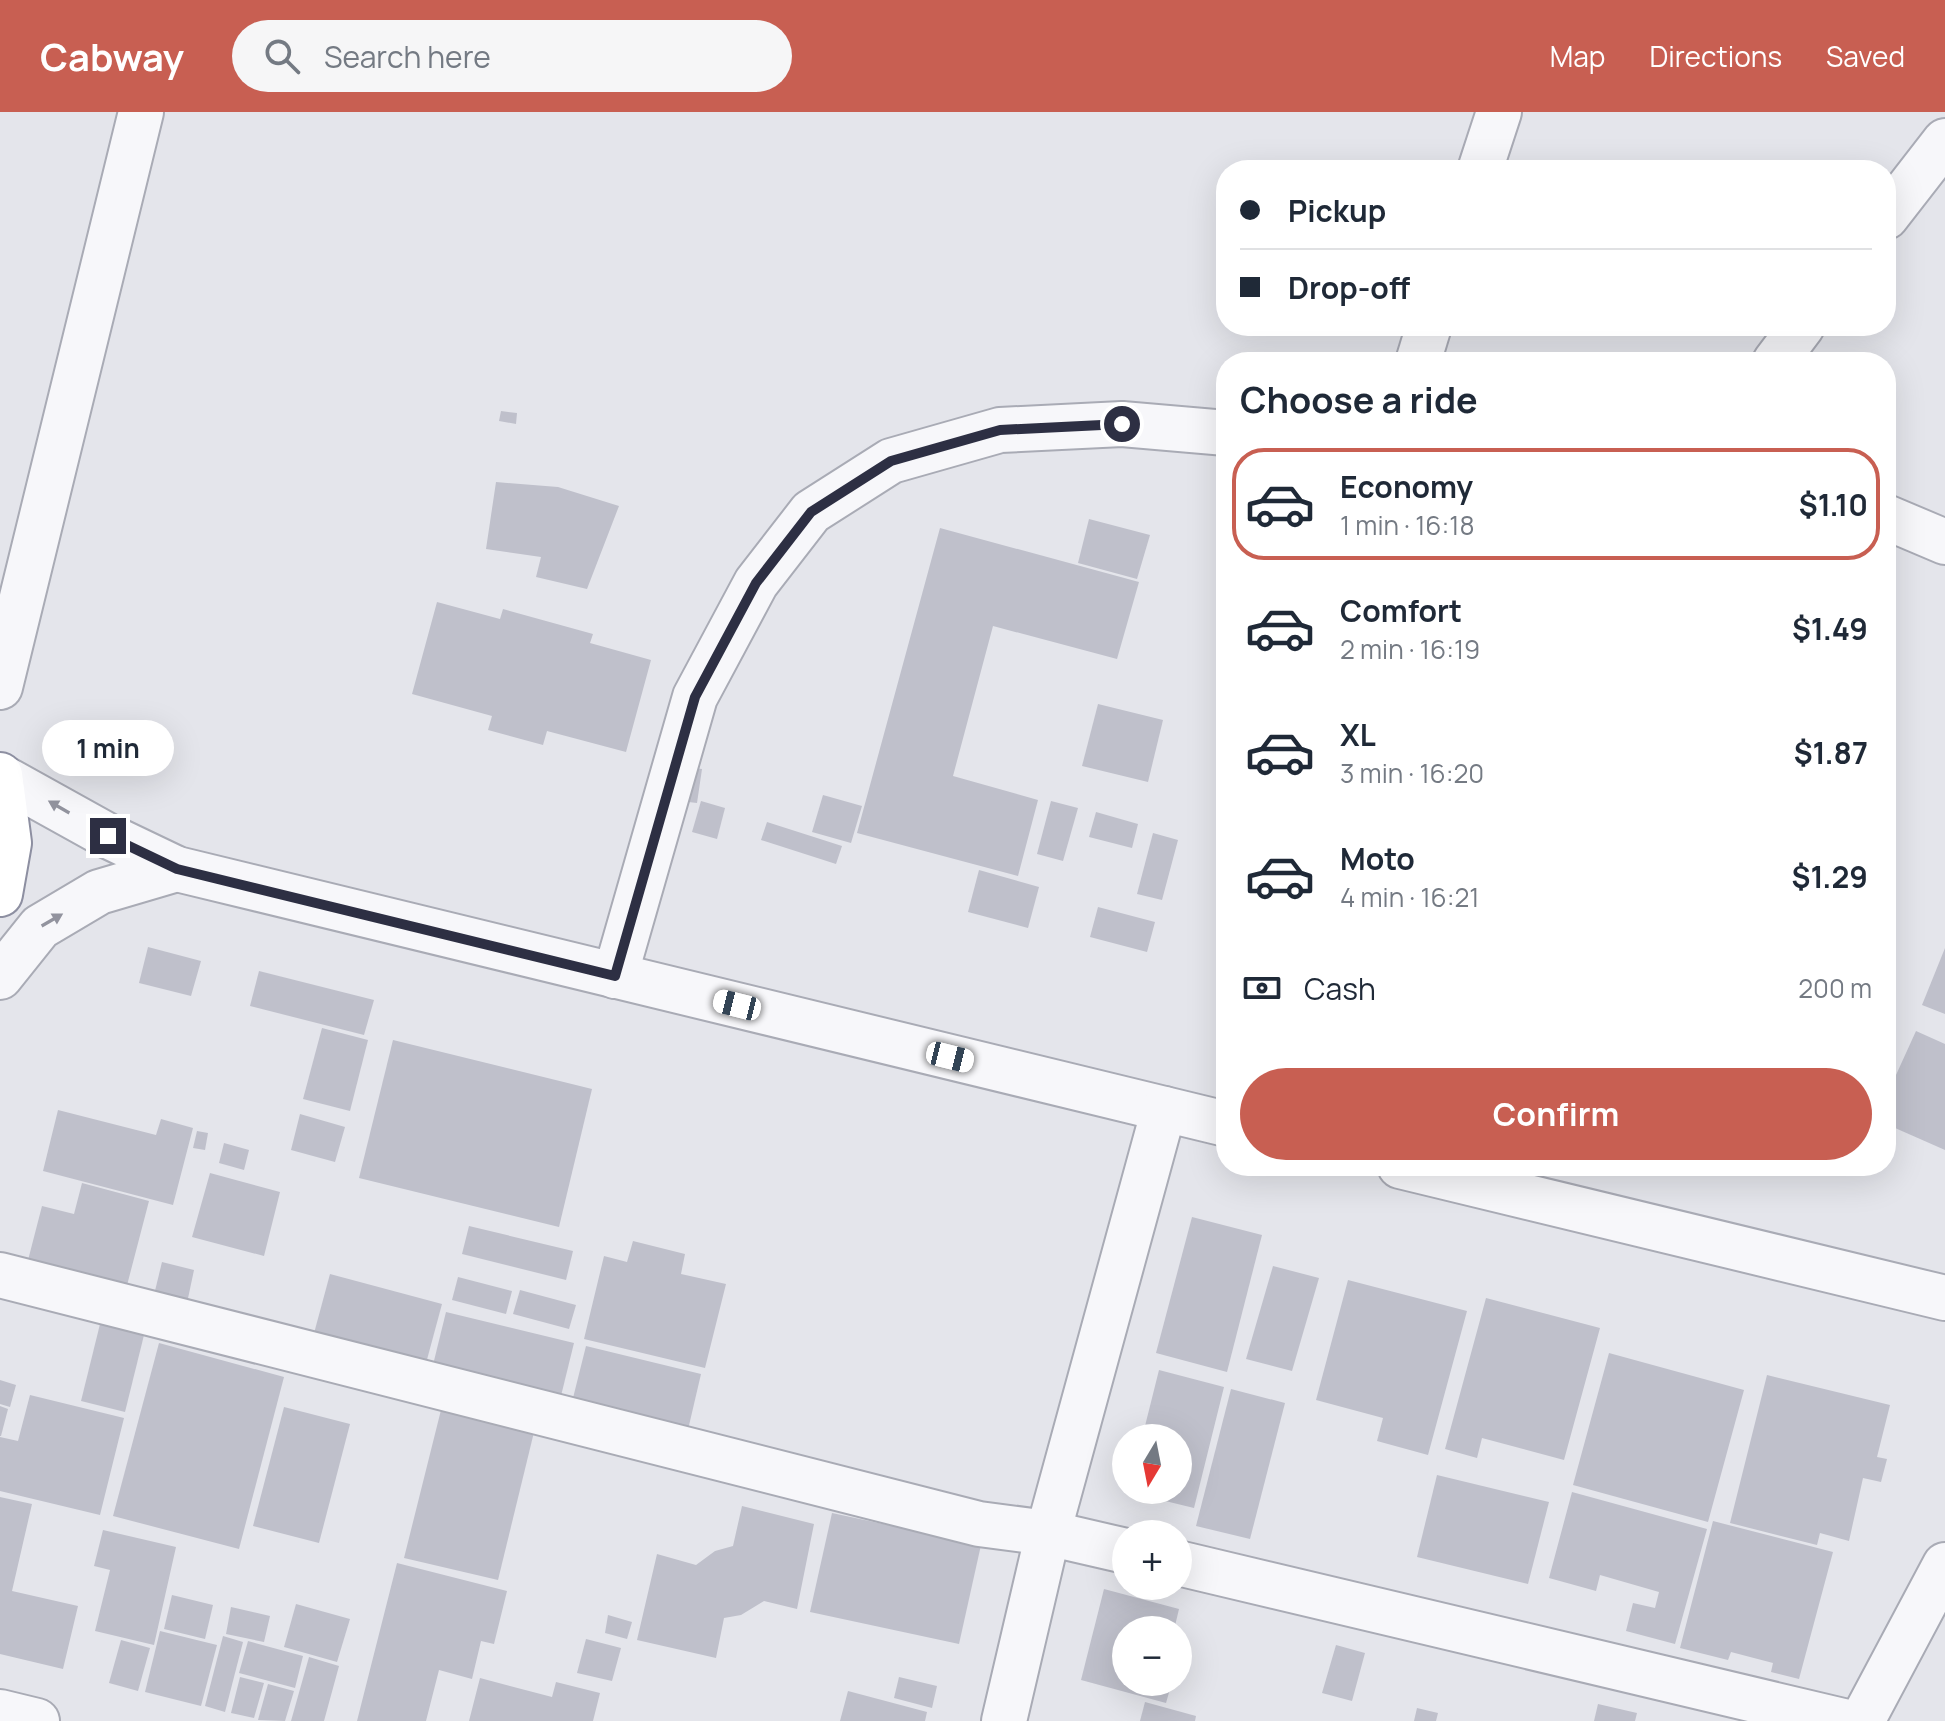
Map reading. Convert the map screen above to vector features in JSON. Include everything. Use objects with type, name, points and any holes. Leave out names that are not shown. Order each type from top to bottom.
[{"type":"highway","points":[[0,775],[9,843],[0,894]]},
{"type":"street","points":[[0,687],[141,112]]},
{"type":"street","points":[[1483,160],[1499,112]]},
{"type":"street","points":[[1896,204],[1945,141]]},
{"type":"street","points":[[615,976],[695,697],[756,583],[811,512],[891,461],[1000,430],[1122,424],[1216,432]]},
{"type":"street","points":[[1896,521],[1945,542]]},
{"type":"street","points":[[0,775],[108,836],[177,869],[1216,1122]]},
{"type":"street","points":[[0,977],[40,927],[99,892],[177,869]]},
{"type":"street","points":[[1004,1721],[1048,1533],[1164,1109]]},
{"type":"street","points":[[1441,1176],[1945,1298]]},
{"type":"street","points":[[0,1275],[979,1524],[1048,1533],[1112,1548]]},
{"type":"street","points":[[1862,1721],[1945,1565]]},
{"type":"street","points":[[1192,1566],[1843,1721]]},
{"type":"street","points":[[0,1712],[37,1721]]},
{"type":"building","points":[[501,411],[517,413],[516,424],[499,421]]},
{"type":"building","points":[[496,482],[558,487],[619,506],[587,589],[536,577],[541,557],[486,549]]},
{"type":"building","points":[[1089,519],[1150,535],[1137,579],[1078,563]]},
{"type":"building","points":[[940,528],[1139,582],[1117,659],[993,626],[953,776],[1038,800],[1018,876],[857,833]]},
{"type":"building","points":[[437,602],[500,619],[503,609],[593,634],[590,643],[651,660],[626,752],[547,731],[543,745],[488,730],[492,716],[412,694]]},
{"type":"building","points":[[1098,704],[1163,720],[1148,782],[1082,766]]},
{"type":"building","points":[[684,767],[702,769],[697,803],[680,801]]},
{"type":"building","points":[[823,795],[862,806],[851,843],[812,832]]},
{"type":"building","points":[[701,801],[725,808],[717,839],[692,832]]},
{"type":"building","points":[[1051,801],[1078,808],[1063,861],[1037,854]]},
{"type":"building","points":[[1096,812],[1138,824],[1132,848],[1089,837]]},
{"type":"building","points":[[767,822],[842,846],[836,864],[761,840]]},
{"type":"building","points":[[1153,833],[1178,840],[1162,900],[1137,894]]},
{"type":"building","points":[[979,870],[1039,887],[1028,928],[968,912]]},
{"type":"building","points":[[1098,907],[1155,922],[1147,952],[1090,937]]},
{"type":"building","points":[[148,947],[201,961],[191,996],[139,983]]},
{"type":"building","points":[[1945,948],[1945,1014],[1922,1005]]},
{"type":"building","points":[[259,971],[374,1000],[364,1035],[250,1006]]},
{"type":"building","points":[[322,1028],[368,1040],[350,1111],[303,1099]]},
{"type":"building","points":[[1916,1031],[1945,1044],[1945,1150],[1896,1128],[1896,1075]]},
{"type":"building","points":[[393,1040],[592,1089],[559,1227],[359,1178]]},
{"type":"building","points":[[58,1110],[156,1135],[161,1119],[193,1128],[173,1205],[43,1171]]},
{"type":"building","points":[[300,1114],[345,1127],[335,1162],[291,1150]]},
{"type":"building","points":[[197,1131],[208,1133],[205,1150],[193,1148]]},
{"type":"building","points":[[224,1143],[249,1150],[244,1170],[219,1163]]},
{"type":"building","points":[[210,1173],[280,1192],[264,1256],[192,1237]]},
{"type":"building","points":[[82,1183],[149,1201],[125,1293],[26,1268],[42,1206],[74,1214]]},
{"type":"building","points":[[1192,1217],[1262,1235],[1227,1372],[1156,1353]]},
{"type":"building","points":[[469,1226],[573,1251],[566,1280],[462,1254]]},
{"type":"building","points":[[633,1241],[685,1254],[681,1274],[726,1284],[705,1368],[584,1339],[604,1256],[627,1262]]},
{"type":"building","points":[[162,1262],[194,1270],[187,1303],[154,1295]]},
{"type":"building","points":[[1273,1266],[1319,1278],[1292,1371],[1246,1359]]},
{"type":"building","points":[[330,1274],[442,1304],[425,1367],[313,1337]]},
{"type":"building","points":[[458,1277],[512,1291],[506,1314],[452,1300]]},
{"type":"building","points":[[1348,1280],[1467,1311],[1428,1455],[1377,1441],[1383,1418],[1316,1400]]},
{"type":"building","points":[[520,1290],[576,1305],[569,1329],[513,1314]]},
{"type":"building","points":[[1486,1298],[1600,1328],[1564,1460],[1482,1438],[1477,1458],[1445,1449]]},
{"type":"building","points":[[446,1312],[574,1343],[559,1404],[431,1373]]},
{"type":"building","points":[[101,1320],[145,1331],[125,1412],[81,1401]]},
{"type":"building","points":[[159,1343],[284,1377],[239,1549],[113,1516]]},
{"type":"building","points":[[586,1346],[701,1374],[687,1434],[571,1406]]},
{"type":"building","points":[[1609,1353],[1744,1390],[1708,1522],[1573,1485]]},
{"type":"building","points":[[1159,1370],[1224,1387],[1194,1508],[1178,1504],[1192,1504],[1192,1424],[1146,1424]]},
{"type":"building","points":[[1767,1375],[1890,1405],[1877,1457],[1887,1459],[1881,1482],[1863,1478],[1849,1541],[1820,1533],[1817,1545],[1730,1523]]},
{"type":"building","points":[[0,1380],[16,1385],[10,1407],[0,1404]]},
{"type":"building","points":[[1231,1389],[1285,1403],[1250,1539],[1196,1526]]},
{"type":"building","points":[[30,1395],[124,1418],[100,1515],[0,1491],[0,1437],[18,1441]]},
{"type":"building","points":[[0,1406],[8,1409],[1,1436],[0,1436]]},
{"type":"building","points":[[442,1406],[535,1428],[498,1580],[404,1558]]},
{"type":"building","points":[[284,1407],[350,1424],[319,1543],[253,1526]]},
{"type":"building","points":[[1437,1475],[1549,1502],[1528,1584],[1417,1557]]},
{"type":"building","points":[[1572,1492],[1707,1529],[1675,1644],[1626,1631],[1633,1603],[1655,1608],[1659,1592],[1600,1575],[1596,1591],[1549,1578]]},
{"type":"building","points":[[0,1497],[32,1504],[12,1591],[78,1606],[63,1669],[0,1654]]},
{"type":"building","points":[[742,1506],[814,1524],[797,1609],[764,1601],[741,1615],[724,1618],[716,1658],[637,1640],[657,1554],[696,1565],[715,1551],[733,1546]]},
{"type":"building","points":[[832,1513],[981,1545],[959,1644],[810,1612]]},
{"type":"building","points":[[1713,1521],[1833,1552],[1799,1679],[1771,1672],[1773,1663],[1731,1652],[1728,1660],[1680,1648]]},
{"type":"building","points":[[103,1530],[176,1547],[154,1645],[95,1631],[110,1570],[94,1566]]},
{"type":"building","points":[[397,1563],[507,1591],[494,1644],[481,1641],[472,1679],[439,1670],[426,1721],[357,1721]]},
{"type":"building","points":[[1104,1589],[1112,1591],[1112,1600],[1145,1600],[1179,1609],[1177,1616],[1112,1616],[1112,1688],[1081,1680]]},
{"type":"building","points":[[172,1595],[213,1605],[205,1639],[164,1629]]},
{"type":"building","points":[[296,1604],[350,1619],[337,1662],[284,1647]]},
{"type":"building","points":[[231,1607],[270,1616],[264,1642],[226,1634]]},
{"type":"building","points":[[608,1615],[632,1622],[627,1639],[605,1633]]},
{"type":"building","points":[[160,1631],[217,1645],[201,1706],[145,1692]]},
{"type":"building","points":[[223,1636],[243,1642],[225,1712],[205,1706]]},
{"type":"building","points":[[586,1639],[621,1648],[612,1681],[577,1673]]},
{"type":"building","points":[[121,1640],[150,1648],[138,1691],[109,1683]]},
{"type":"building","points":[[248,1641],[303,1656],[295,1688],[239,1673]]},
{"type":"building","points":[[1336,1645],[1365,1653],[1352,1701],[1322,1693]]},
{"type":"building","points":[[309,1657],[339,1666],[324,1721],[291,1721]]},
{"type":"building","points":[[240,1677],[264,1683],[254,1718],[231,1713]]},
{"type":"building","points":[[899,1677],[937,1686],[932,1708],[894,1698]]},
{"type":"building","points":[[480,1678],[552,1697],[556,1682],[600,1693],[593,1721],[469,1721]]},
{"type":"building","points":[[268,1684],[294,1691],[285,1721],[258,1720]]},
{"type":"building","points":[[848,1691],[927,1712],[925,1721],[840,1721]]},
{"type":"building","points":[[1140,1696],[1168,1696],[1166,1703]]},
{"type":"building","points":[[1145,1702],[1196,1716],[1195,1721],[1140,1721]]},
{"type":"building","points":[[1598,1704],[1637,1713],[1635,1721],[1594,1721]]},
{"type":"building","points":[[1417,1708],[1438,1713],[1436,1721],[1414,1721]]},
{"type":"route","points":[[108,836],[177,869],[615,976],[695,697],[756,583],[811,512],[891,461],[1000,430],[1122,424]]}]
